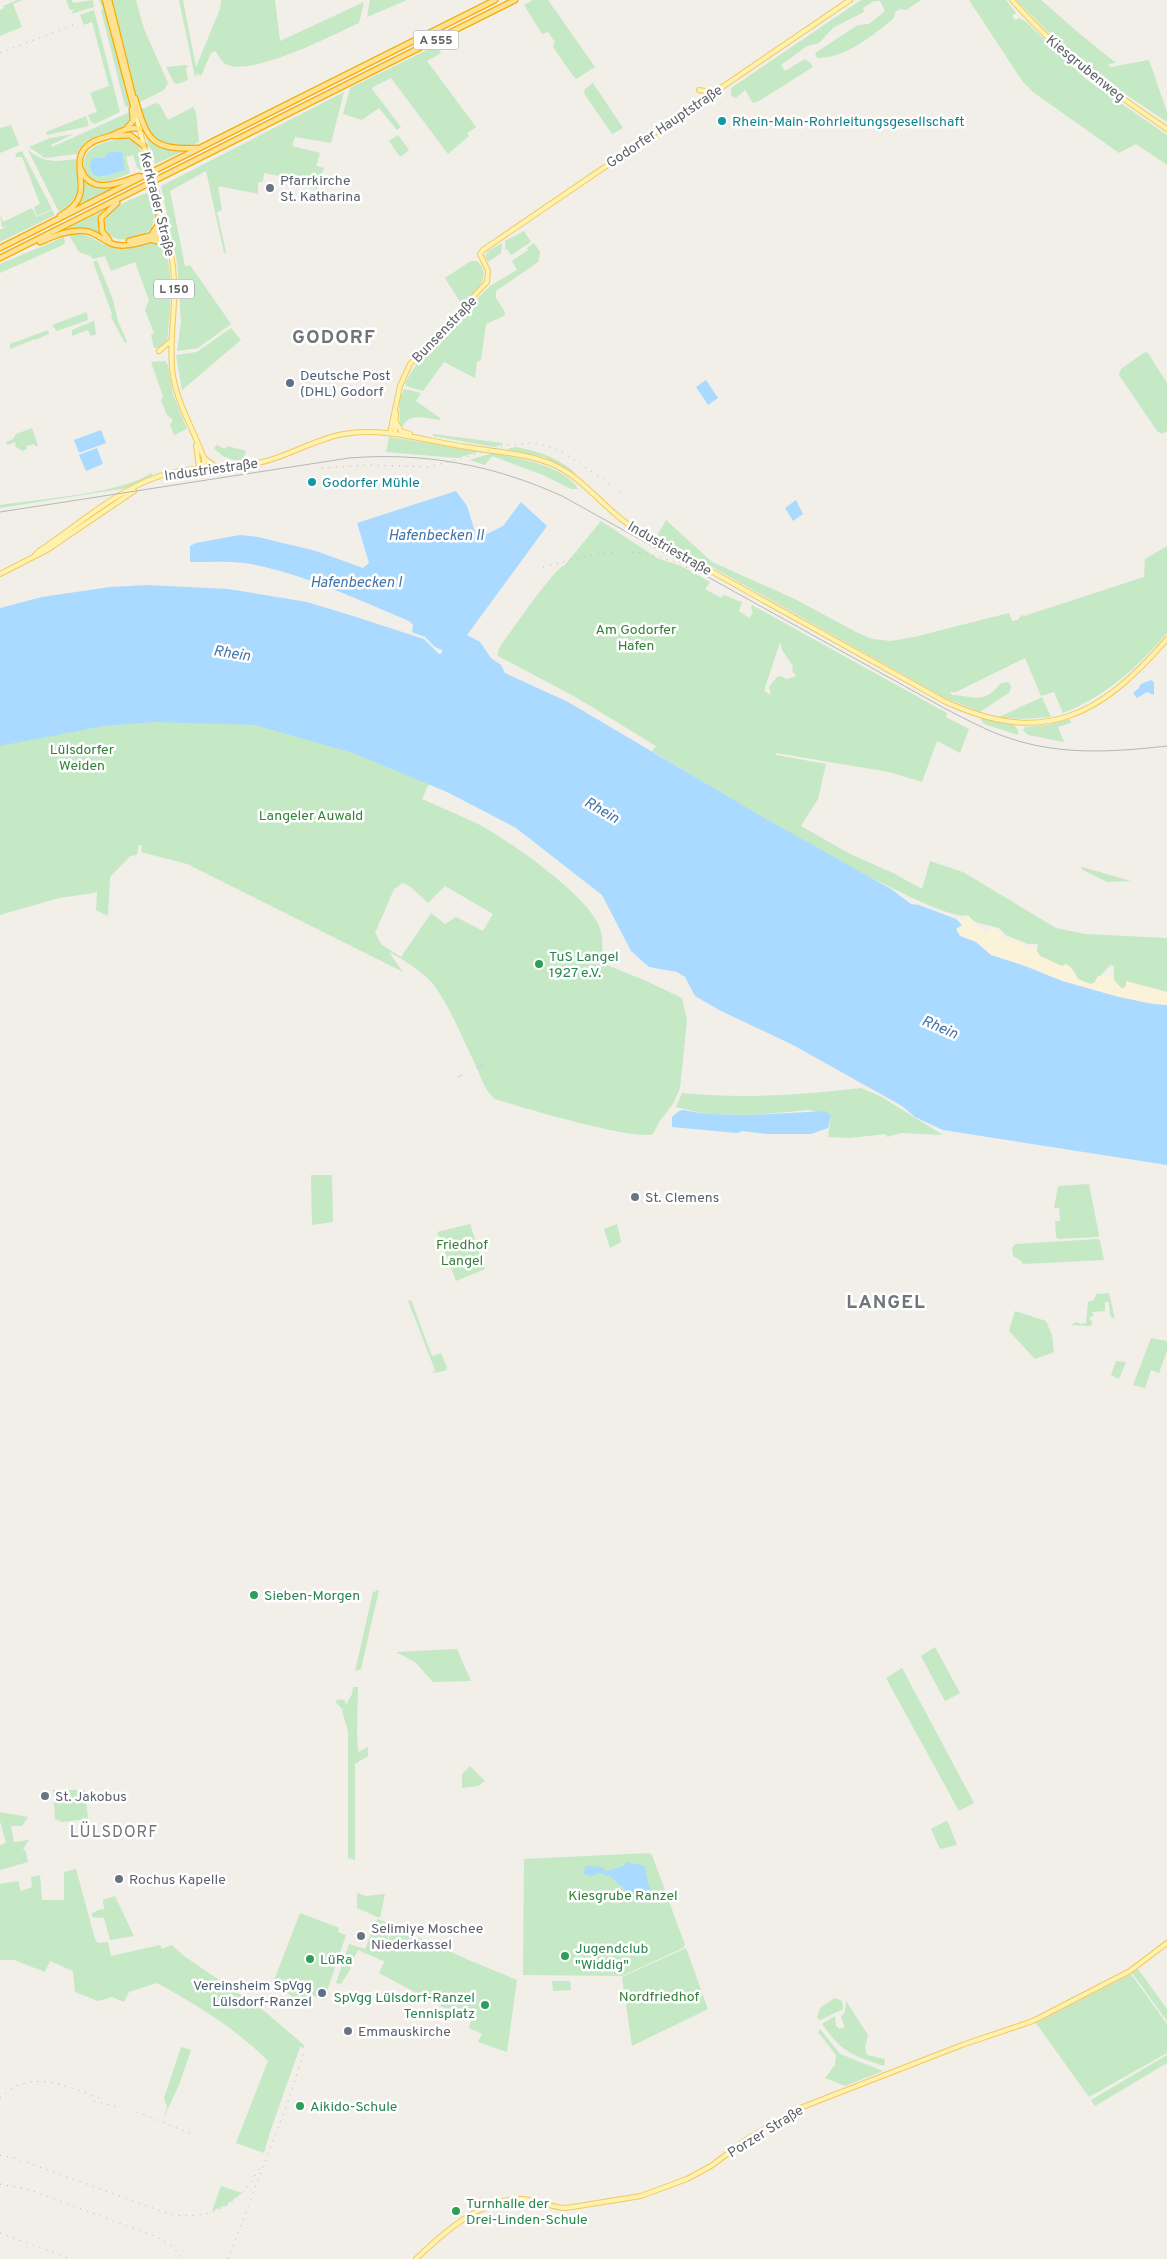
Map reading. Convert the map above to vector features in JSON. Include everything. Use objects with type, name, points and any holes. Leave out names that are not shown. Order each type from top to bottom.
[{"type":"highway","name":"Kerkrader Straße","points":[[107,0],[121,64],[136,116]]},
{"type":"highway","name":"Kerkrader Straße","points":[[107,0],[134,95],[136,116]]},
{"type":"highway","name":"A 555","points":[[59,218],[495,0]]},
{"type":"highway","name":"A 555","points":[[65,230],[123,198],[516,0]]},
{"type":"highway","points":[[121,64],[133,114],[133,121],[125,129]]},
{"type":"highway","points":[[134,95],[142,125],[153,140],[173,149],[198,148]]},
{"type":"highway","points":[[0,248],[47,225],[75,205],[81,184],[79,157],[86,147],[125,129],[140,129]]},
{"type":"highway","points":[[108,136],[130,135],[144,146]]},
{"type":"highway","points":[[79,165],[87,180],[100,186],[121,183],[161,167]]},
{"type":"highway","points":[[123,198],[101,218],[100,225],[106,238],[111,241],[124,242],[166,232]]},
{"type":"highway","points":[[152,234],[158,225],[159,204]]},
{"type":"highway","points":[[0,258],[65,230],[93,232],[108,242],[118,245],[158,240],[171,252]]},
{"type":"highway","points":[[146,240],[166,232]]},
{"type":"main road","name":"Godorfer Hauptstraße","points":[[480,254],[483,250],[713,92],[850,0]]},
{"type":"main road","name":"Kiesgrubenweg","points":[[1012,0],[1063,53],[1092,77],[1167,129]]},
{"type":"main road","points":[[699,90],[713,92]]},
{"type":"main road","name":"Kerkrader Straße","points":[[136,116],[171,252],[174,292],[170,356],[173,378],[178,397],[204,458],[202,468]]},
{"type":"main road","name":"Bunsenstraße","points":[[392,434],[400,386],[410,364],[485,287],[488,271],[480,254]]},
{"type":"main road","points":[[159,351],[171,341]]},
{"type":"main road","name":"Bunsenstraße","points":[[392,434],[396,422],[396,406]]},
{"type":"main road","points":[[396,422],[403,432],[419,438]]},
{"type":"main road","name":"Industriestraße","points":[[0,574],[48,550],[139,486],[162,476],[202,468],[243,466],[265,461],[344,434],[371,432],[419,438],[528,457],[552,464],[575,477],[614,515],[632,527],[944,701],[982,717],[1008,723],[1027,724],[1052,721],[1074,714],[1115,690],[1133,675],[1167,639]]},
{"type":"main road","name":"Kerkrader Straße","points":[[195,438],[202,468]]},
{"type":"main road","points":[[204,458],[217,467]]},
{"type":"main road","name":"Porzer Straße","points":[[416,2259],[447,2232],[488,2207],[524,2199],[550,2207],[566,2208],[641,2196],[661,2190],[711,2166],[746,2140],[800,2108],[962,2045],[1033,2021],[1130,1971],[1167,1943]]},
{"type":"main road","points":[[480,2201],[483,2206],[488,2207]]},
{"type":"green space","points":[[22,0],[13,4],[22,27],[0,36],[0,10],[4,8],[3,6]]},
{"type":"green space","points":[[66,0],[72,0],[73,3],[93,0],[94,7],[71,14],[74,10],[70,10]]},
{"type":"green space","points":[[99,0],[103,0],[130,107],[125,106],[101,10],[103,9]]},
{"type":"green space","points":[[111,0],[136,0],[144,29],[168,83],[164,90],[138,103]]},
{"type":"green space","points":[[179,0],[183,0],[196,67],[220,9],[221,0],[275,0],[280,41],[364,2],[359,23],[312,45],[270,61],[235,67],[224,63],[215,51],[211,53],[201,76],[197,74],[195,77]]},
{"type":"green space","points":[[370,0],[407,0],[367,17]]},
{"type":"green space","points":[[533,0],[548,0],[595,67],[576,79],[573,76],[553,47],[555,42],[548,32],[542,34],[524,5]]},
{"type":"green space","points":[[861,0],[921,0],[906,10],[900,9],[895,12],[894,18],[858,45],[838,55],[817,58],[815,53],[858,25],[869,24],[885,11],[880,1],[874,1],[863,8],[864,12],[834,27],[819,43],[807,46],[781,65],[785,71],[805,59],[813,67],[757,102],[753,103],[745,90],[736,98],[731,96],[731,88]]},
{"type":"green space","points":[[969,0],[1006,0],[1016,13],[1012,16],[1015,20],[1019,18],[1025,21],[1086,79],[1167,135],[1167,165],[1136,144],[1119,153],[1033,92],[1023,82]]},
{"type":"green space","points":[[1016,0],[1041,0],[1116,63],[1108,64],[1111,67],[1149,60],[1167,112],[1167,122],[1101,78],[1066,50]]},
{"type":"green space","points":[[94,10],[120,112],[95,124],[91,122],[88,115],[97,112],[90,93],[109,86],[92,22],[84,25],[80,15]]},
{"type":"green space","points":[[437,45],[441,53],[427,61],[476,127],[467,133],[469,136],[448,154],[391,78],[372,89],[401,127],[397,130],[379,108],[362,120],[343,114],[350,88]]},
{"type":"green space","points":[[186,65],[189,67],[186,68],[188,80],[178,84],[174,83],[166,67]]},
{"type":"green space","points":[[593,83],[623,128],[612,134],[585,95],[584,90]]},
{"type":"green space","points":[[344,92],[331,143],[295,137],[292,146],[320,153],[316,166],[324,168],[317,189],[289,184],[290,178],[264,173],[263,181],[258,183],[258,194],[218,186],[222,210],[217,212],[226,252],[224,253],[206,171],[170,191],[185,266],[190,265],[231,324],[198,348],[177,351],[181,321],[177,262],[161,186]]},
{"type":"green space","points":[[155,103],[160,105],[168,120],[193,107],[196,112],[199,142],[178,147],[164,144],[152,137],[139,108],[145,108]]},
{"type":"green space","points":[[130,112],[130,119],[127,124],[85,142],[77,154],[45,158],[29,147],[50,138],[74,134],[51,145],[52,147]]},
{"type":"green space","points":[[86,116],[89,126],[47,135],[46,132]]},
{"type":"green space","points":[[11,125],[19,145],[0,153],[0,128]]},
{"type":"green space","points":[[398,135],[409,150],[400,157],[389,141]]},
{"type":"green space","points":[[146,137],[169,150],[182,152],[155,164]]},
{"type":"green space","points":[[127,138],[139,146],[146,169],[142,171],[137,168],[133,155],[126,157],[130,172],[128,174],[109,181],[91,178],[84,165],[88,152],[99,144]],"holes":[[[121,151],[125,169],[103,177],[93,158],[105,157]]]},
{"type":"green space","points":[[28,150],[39,157],[50,160],[76,159],[76,195],[73,201],[59,212]]},
{"type":"green space","points":[[22,151],[52,209],[37,216],[34,207],[40,204],[22,157],[16,157],[15,154]]},
{"type":"green space","points":[[81,175],[92,185],[123,183],[73,208],[76,205]]},
{"type":"green space","points":[[151,191],[155,210],[152,229],[142,235],[129,239],[116,239],[111,236],[105,224],[106,218],[111,212],[127,201]]},
{"type":"green space","points":[[32,208],[37,217],[52,210],[55,215],[0,242],[0,230],[8,226],[2,227],[0,214],[3,222]]},
{"type":"green space","points":[[105,210],[99,223],[105,239],[96,233],[67,231],[66,229]]},
{"type":"green space","points":[[524,231],[531,242],[511,255],[507,249],[505,251],[505,241]]},
{"type":"green space","points":[[69,235],[87,236],[104,245],[119,249],[151,242],[163,248],[170,272],[170,304],[167,342],[161,348],[154,348],[151,335],[154,333],[145,310],[149,300],[135,262],[111,271],[105,256],[92,259],[91,256],[79,252]]},
{"type":"green space","points":[[64,237],[65,244],[0,273],[0,264]]},
{"type":"green space","points":[[502,243],[501,253],[488,262],[485,256],[488,251]]},
{"type":"green space","points":[[534,243],[540,252],[538,262],[496,291],[496,298],[505,312],[504,316],[486,324],[481,360],[477,362],[475,378],[444,362],[423,391],[406,386],[405,383],[423,353],[490,286],[517,270],[512,261],[528,250],[527,248]]},
{"type":"green space","points":[[97,260],[113,300],[118,321],[127,342],[125,343],[111,317],[112,314],[93,262]]},
{"type":"green space","points":[[471,261],[477,261],[482,267],[483,279],[477,290],[462,305],[445,278]]},
{"type":"green space","points":[[87,312],[88,320],[57,331],[52,325]]},
{"type":"green space","points":[[94,321],[96,334],[91,336],[88,330],[72,336],[72,330]]},
{"type":"green space","points":[[231,328],[241,340],[182,390],[176,355],[197,352]]},
{"type":"green space","points":[[48,330],[49,334],[10,349],[10,344]]},
{"type":"green space","points":[[1145,352],[1148,353],[1167,383],[1167,431],[1162,434],[1157,431],[1119,375],[1121,369]]},
{"type":"green space","points":[[165,361],[168,365],[173,394],[187,429],[174,435],[170,425],[173,420],[167,415],[161,400],[163,396],[151,362]]},
{"type":"green space","points":[[404,389],[421,393],[416,401],[440,418],[440,420],[414,418],[410,419],[403,426],[400,425],[399,400]]},
{"type":"green space","points":[[32,428],[38,446],[34,444],[26,446],[27,449],[22,451],[15,446],[16,442],[7,445],[6,442],[13,439],[16,434]]},
{"type":"green space","points":[[433,434],[503,443],[494,447],[433,436]]},
{"type":"green space","points":[[389,437],[482,451],[457,458],[386,452]]},
{"type":"green space","points":[[217,445],[225,449],[227,446],[246,451],[243,460],[231,459],[220,454],[214,448]]},
{"type":"green space","points":[[516,447],[549,456],[564,464],[578,475],[544,457],[506,449]]},
{"type":"green space","points":[[493,453],[540,464],[552,469],[563,474],[578,489],[571,489],[543,475],[492,456],[485,465],[469,460]]},
{"type":"green space","points":[[151,473],[153,475],[127,488],[0,508],[0,505],[100,491],[137,480]]},
{"type":"green space","points":[[666,520],[712,562],[795,599],[856,632],[872,639],[891,641],[1009,613],[1012,621],[1018,620],[1021,615],[1024,616],[1144,577],[1145,559],[1167,546],[1167,633],[1144,658],[1107,690],[1063,713],[1054,692],[1041,696],[1025,658],[956,692],[950,692],[952,695],[979,698],[995,690],[1001,683],[1008,682],[1011,686],[1010,692],[980,712],[943,697],[657,536]]},
{"type":"green space","name":"Am Godorfer Hafen","points":[[601,521],[657,558],[681,566],[710,582],[705,589],[721,598],[723,595],[742,602],[739,611],[749,618],[753,613],[752,605],[947,713],[946,717],[969,729],[960,753],[937,741],[922,782],[889,772],[776,753],[776,755],[826,764],[818,799],[801,826],[850,854],[893,873],[922,889],[930,861],[963,872],[1056,928],[1085,934],[1167,938],[1167,992],[1126,982],[1126,986],[1122,989],[1114,980],[1114,966],[1110,965],[1094,983],[1090,984],[1078,979],[1076,975],[1040,956],[1037,951],[1038,944],[1028,944],[1006,935],[999,928],[975,922],[968,915],[947,912],[912,898],[866,875],[762,817],[652,751],[656,746],[579,699],[498,656],[501,645],[533,601],[552,577],[565,565]],"holes":[[[780,642],[782,650],[793,666],[792,671],[796,676],[787,679],[780,676],[777,677],[769,687],[771,695],[764,691]]]},
{"type":"green space","points":[[113,673],[433,774],[422,799],[478,824],[508,842],[545,869],[579,899],[591,913],[601,930],[602,963],[682,998],[687,1020],[680,1088],[673,1104],[659,1122],[653,1134],[642,1135],[624,1133],[577,1122],[495,1099],[486,1088],[445,1003],[425,975],[389,952],[403,972],[187,864],[141,852],[142,845],[139,845],[137,855],[130,856],[110,877],[108,916],[96,910],[97,891],[59,898],[0,915],[0,685]],"holes":[[[403,883],[411,887],[428,903],[445,886],[493,914],[483,931],[456,917],[445,924],[431,913],[401,957],[382,945],[375,933],[394,889]]]},
{"type":"green space","points":[[1042,697],[1051,717],[1021,719],[999,717]]},
{"type":"green space","points":[[980,718],[1014,725],[1018,730],[1018,735],[984,724]]},
{"type":"green space","points":[[1070,719],[1071,723],[1058,727],[1064,742],[1028,735],[1023,730],[1025,727],[1047,725]]},
{"type":"green space","points":[[1082,867],[1131,881],[1107,882],[1081,869]]},
{"type":"green space","points":[[861,1088],[880,1096],[943,1135],[901,1133],[887,1137],[886,1134],[850,1138],[828,1137],[831,1116],[809,1110],[754,1115],[705,1114],[676,1107],[682,1093],[727,1096],[772,1095],[817,1093]]},
{"type":"green space","points":[[311,1175],[332,1175],[333,1222],[312,1225]]},
{"type":"green space","points":[[1089,1184],[1098,1237],[1058,1239],[1056,1237],[1055,1221],[1060,1221],[1059,1208],[1054,1208],[1058,1186]]},
{"type":"green space","name":"Friedhof Langel","points":[[470,1224],[485,1269],[456,1281],[437,1232]]},
{"type":"green space","points":[[617,1224],[621,1242],[610,1248],[604,1229]]},
{"type":"green space","points":[[1098,1239],[1104,1260],[1023,1264],[1013,1256],[1012,1248],[1015,1244]]},
{"type":"green space","points":[[1109,1293],[1115,1319],[1110,1316],[1109,1302],[1105,1302],[1105,1311],[1092,1312],[1094,1315],[1089,1318],[1092,1322],[1091,1326],[1070,1325],[1077,1322],[1080,1324],[1086,1323],[1088,1302],[1094,1300],[1096,1294]]},
{"type":"green space","points":[[411,1300],[432,1356],[441,1353],[447,1368],[445,1371],[432,1373],[435,1370],[408,1301]]},
{"type":"green space","points":[[1015,1311],[1046,1321],[1052,1335],[1054,1352],[1035,1359],[1009,1331]]},
{"type":"green space","points":[[1151,1338],[1167,1341],[1167,1351],[1159,1373],[1151,1370],[1145,1388],[1133,1385]]},
{"type":"green space","points":[[1116,1361],[1126,1362],[1119,1379],[1111,1375]]},
{"type":"green space","points":[[379,1590],[361,1669],[355,1671],[373,1592]]},
{"type":"green space","points":[[935,1647],[960,1693],[945,1701],[921,1656]]},
{"type":"green space","points":[[457,1649],[471,1681],[433,1682],[415,1662],[396,1652]]},
{"type":"green space","points":[[902,1668],[974,1803],[959,1811],[886,1678]]},
{"type":"green space","points":[[353,1687],[358,1687],[358,1752],[368,1747],[368,1756],[355,1764],[355,1860],[348,1858],[348,1731],[342,1711],[344,1708],[342,1709],[335,1701],[345,1700],[346,1705],[352,1694]]},
{"type":"green space","points":[[470,1766],[485,1781],[478,1786],[462,1788],[462,1774]]},
{"type":"green space","points":[[53,1790],[85,1790],[88,1819],[62,1822],[55,1819]]},
{"type":"green space","points":[[0,1812],[28,1817],[22,1826],[11,1826],[14,1842],[29,1840],[23,1849],[26,1852],[28,1862],[0,1870],[0,1845],[6,1843],[0,1821]]},
{"type":"green space","points":[[946,1821],[957,1845],[940,1849],[931,1829]]},
{"type":"green space","name":"Kiesgrube Ranzel","points":[[649,1853],[652,1855],[685,1945],[683,1948],[622,1976],[523,1975],[524,1859]]},
{"type":"green space","points":[[76,1869],[95,1939],[98,1943],[108,1942],[111,1956],[160,1945],[162,1949],[172,1945],[184,1956],[263,2010],[304,2045],[304,2048],[300,2047],[264,2153],[236,2143],[268,2061],[229,2028],[157,1983],[129,1992],[124,2002],[112,1997],[98,2001],[75,1992],[73,1971],[50,1961],[45,1972],[14,1960],[0,1960],[0,1884],[18,1881],[21,1891],[32,1887],[31,1877],[40,1875],[42,1900],[64,1900],[64,1872]]},
{"type":"green space","points":[[357,1893],[366,1896],[385,1894],[380,1918],[357,1908]]},
{"type":"green space","points":[[115,1896],[134,1936],[110,1940],[104,1918],[92,1917],[92,1913],[101,1909],[104,1910],[103,1900]]},
{"type":"green space","name":"LüRa","points":[[300,1913],[339,1928],[338,1932],[346,1935],[324,2000],[314,1996],[293,1997],[284,1988],[273,1983]]},
{"type":"green space","points":[[377,1919],[388,1923],[390,1928],[386,1948],[393,1926],[517,1980],[507,2052],[478,2042],[482,2034],[469,2028],[472,2017],[448,2010],[379,1973],[385,1960],[383,1961],[358,1950],[350,1966],[351,1968],[341,1984],[336,1983],[349,1944],[365,1949]]},
{"type":"green space","name":"Nordfriedhof","points":[[686,1948],[708,2009],[632,2046],[622,1977]]},
{"type":"green space","points":[[1138,1969],[1167,2009],[1167,2021],[1132,1973]]},
{"type":"green space","points":[[1131,1974],[1167,2024],[1167,2053],[1089,2097],[1036,2023]]},
{"type":"green space","points":[[552,1981],[570,1981],[571,1990],[553,1991]]},
{"type":"green space","points":[[835,1998],[842,2001],[843,2009],[820,2020],[817,2017],[821,2007]]},
{"type":"green space","points":[[846,2001],[868,2035],[865,2048],[867,2055],[885,2059],[884,2066],[848,2052],[822,2024],[835,2016],[836,2026],[840,2029],[845,2027],[841,2017],[845,2012]]},
{"type":"green space","points":[[820,2029],[840,2054],[883,2071],[845,2086],[825,2078],[835,2065],[836,2055],[818,2032]]},
{"type":"green space","points":[[181,2047],[191,2050],[179,2085],[164,2117],[167,2107],[164,2098]]},
{"type":"green space","points":[[1167,2055],[1167,2063],[1095,2106],[1091,2100]]},
{"type":"green space","points":[[221,2186],[242,2193],[226,2205],[212,2211]]},
{"type":"sand","points":[[968,916],[978,927],[986,932],[991,928],[997,929],[1001,933],[1001,938],[1016,940],[1025,948],[1034,946],[1040,956],[1062,966],[1066,964],[1072,968],[1078,979],[1090,984],[1094,983],[1098,976],[1110,976],[1122,989],[1126,986],[1126,981],[1167,992],[1167,1005],[1119,997],[1062,981],[991,955],[976,942],[960,936],[955,929],[962,925],[958,921],[965,920]]},
{"type":"water","points":[[121,151],[125,170],[101,176],[93,174],[90,164],[93,158],[105,157],[107,153]]},
{"type":"water","points":[[706,380],[718,398],[708,405],[696,387]]},
{"type":"water","points":[[101,430],[106,443],[79,453],[74,440]]},
{"type":"water","points":[[97,448],[103,464],[86,471],[79,455]]},
{"type":"water","points":[[456,491],[467,506],[476,535],[479,538],[503,526],[521,502],[547,526],[467,635],[480,642],[491,658],[501,665],[505,673],[568,702],[768,820],[891,889],[911,904],[919,905],[956,919],[962,925],[956,929],[960,936],[976,942],[991,955],[1062,981],[1119,997],[1167,1005],[1167,1165],[943,1130],[915,1117],[902,1106],[793,1045],[721,1011],[695,996],[685,977],[677,972],[649,967],[631,951],[602,895],[516,828],[447,792],[353,753],[255,725],[154,722],[103,726],[0,746],[0,608],[42,597],[110,587],[147,585],[228,589],[307,602],[424,639],[439,654],[442,653],[442,650],[435,647],[425,637],[412,632],[413,625],[409,621],[370,604],[307,579],[265,567],[238,562],[190,562],[190,546],[196,543],[240,535],[258,537],[316,551],[363,568],[369,563],[357,523]]},
{"type":"water","points":[[796,500],[803,514],[793,521],[785,508]]},
{"type":"water","points":[[1151,680],[1154,682],[1154,695],[1147,692],[1137,698],[1133,693],[1141,684]]},
{"type":"water","points":[[683,1110],[705,1114],[751,1115],[826,1111],[831,1116],[828,1128],[811,1134],[766,1134],[743,1131],[737,1133],[672,1127],[672,1117]]},
{"type":"water","points":[[627,1862],[645,1866],[653,1896],[644,1898],[625,1892],[624,1888],[610,1875],[606,1876],[601,1873],[590,1876],[584,1874],[585,1866],[602,1867],[606,1871],[624,1866]]},
{"type":"waterway","points":[[477,1068],[484,1064]]},
{"type":"waterway","points":[[458,1077],[462,1075]]},
{"type":"tram line","points":[[0,512],[349,458],[404,457],[458,463],[511,476],[562,496],[944,708],[998,734],[1026,743],[1066,750],[1106,751],[1167,746]]},
{"type":"railway","points":[[0,53],[78,23]]},
{"type":"railway","points":[[322,468],[369,465],[430,467],[508,445],[530,443],[544,445],[561,451],[611,485]]},
{"type":"railway","points":[[543,567],[603,553],[620,552],[655,556],[696,572]]},
{"type":"railway","points":[[228,2259],[289,2099],[304,2052]]},
{"type":"railway","points":[[0,2098],[24,2083],[49,2082],[76,2089],[102,2099]]},
{"type":"railway","points":[[94,2101],[121,2108]]},
{"type":"railway","points":[[137,2112],[194,2135]]},
{"type":"railway","points":[[0,2155],[15,2158],[169,2214],[185,2216],[199,2215],[224,2207],[245,2190],[261,2165]]},
{"type":"railway","points":[[0,2184],[27,2189],[155,2236],[172,2246],[183,2259]]},
{"type":"railway","points":[[0,2233],[71,2259]]},
{"type":"place","name":"Rhein-Main-Rohrleitungsgesellschaft","points":[[722,121]]},
{"type":"place","name":"Pfarrkirche St. Katharina","points":[[270,188]]},
{"type":"place","name":"Deutsche Post (DHL) Godorf","points":[[290,383]]},
{"type":"place","name":"Godorfer Mühle","points":[[312,482]]},
{"type":"place","name":"TuS Langel 1927 e.V.","points":[[539,964]]},
{"type":"place","name":"St. Clemens","points":[[635,1197]]},
{"type":"place","name":"Sieben-Morgen","points":[[254,1595]]},
{"type":"place","name":"St. Jakobus","points":[[45,1796]]},
{"type":"place","name":"Rochus Kapelle","points":[[119,1879]]},
{"type":"place","name":"Selimiye Moschee Niederkassel","points":[[361,1936]]},
{"type":"place","name":"Jugendclub \"Widdig\"","points":[[565,1956]]},
{"type":"place","name":"LüRa","points":[[310,1959]]},
{"type":"place","name":"Vereinsheim SpVgg Lülsdorf-Ranzel","points":[[322,1993]]},
{"type":"place","name":"SpVgg Lülsdorf-Ranzel Tennisplatz","points":[[485,2005]]},
{"type":"place","name":"Emmauskirche","points":[[348,2031]]},
{"type":"place","name":"Aikido-Schule","points":[[300,2106]]},
{"type":"place","name":"Turnhalle der Drei-Linden-Schule","points":[[456,2211]]},
{"type":"district","name":"GODORF","points":[[334,336]]},
{"type":"district","name":"LANGEL","points":[[886,1301]]},
{"type":"district","name":"LÜLSDORF","points":[[114,1831]]},
{"type":"water label","name":"Hafenbecken II","points":[[436,535]]},
{"type":"water label","name":"Hafenbecken I","points":[[356,582]]},
{"type":"water label","name":"Rhein","points":[[232,653]]},
{"type":"water label","name":"Rhein","points":[[602,810]]},
{"type":"water label","name":"Rhein","points":[[940,1027]]},
{"type":"park label","name":"Lülsdorfer Weiden","points":[[82,758]]},
{"type":"park label","name":"Langeler Auwald","points":[[311,815]]}]
